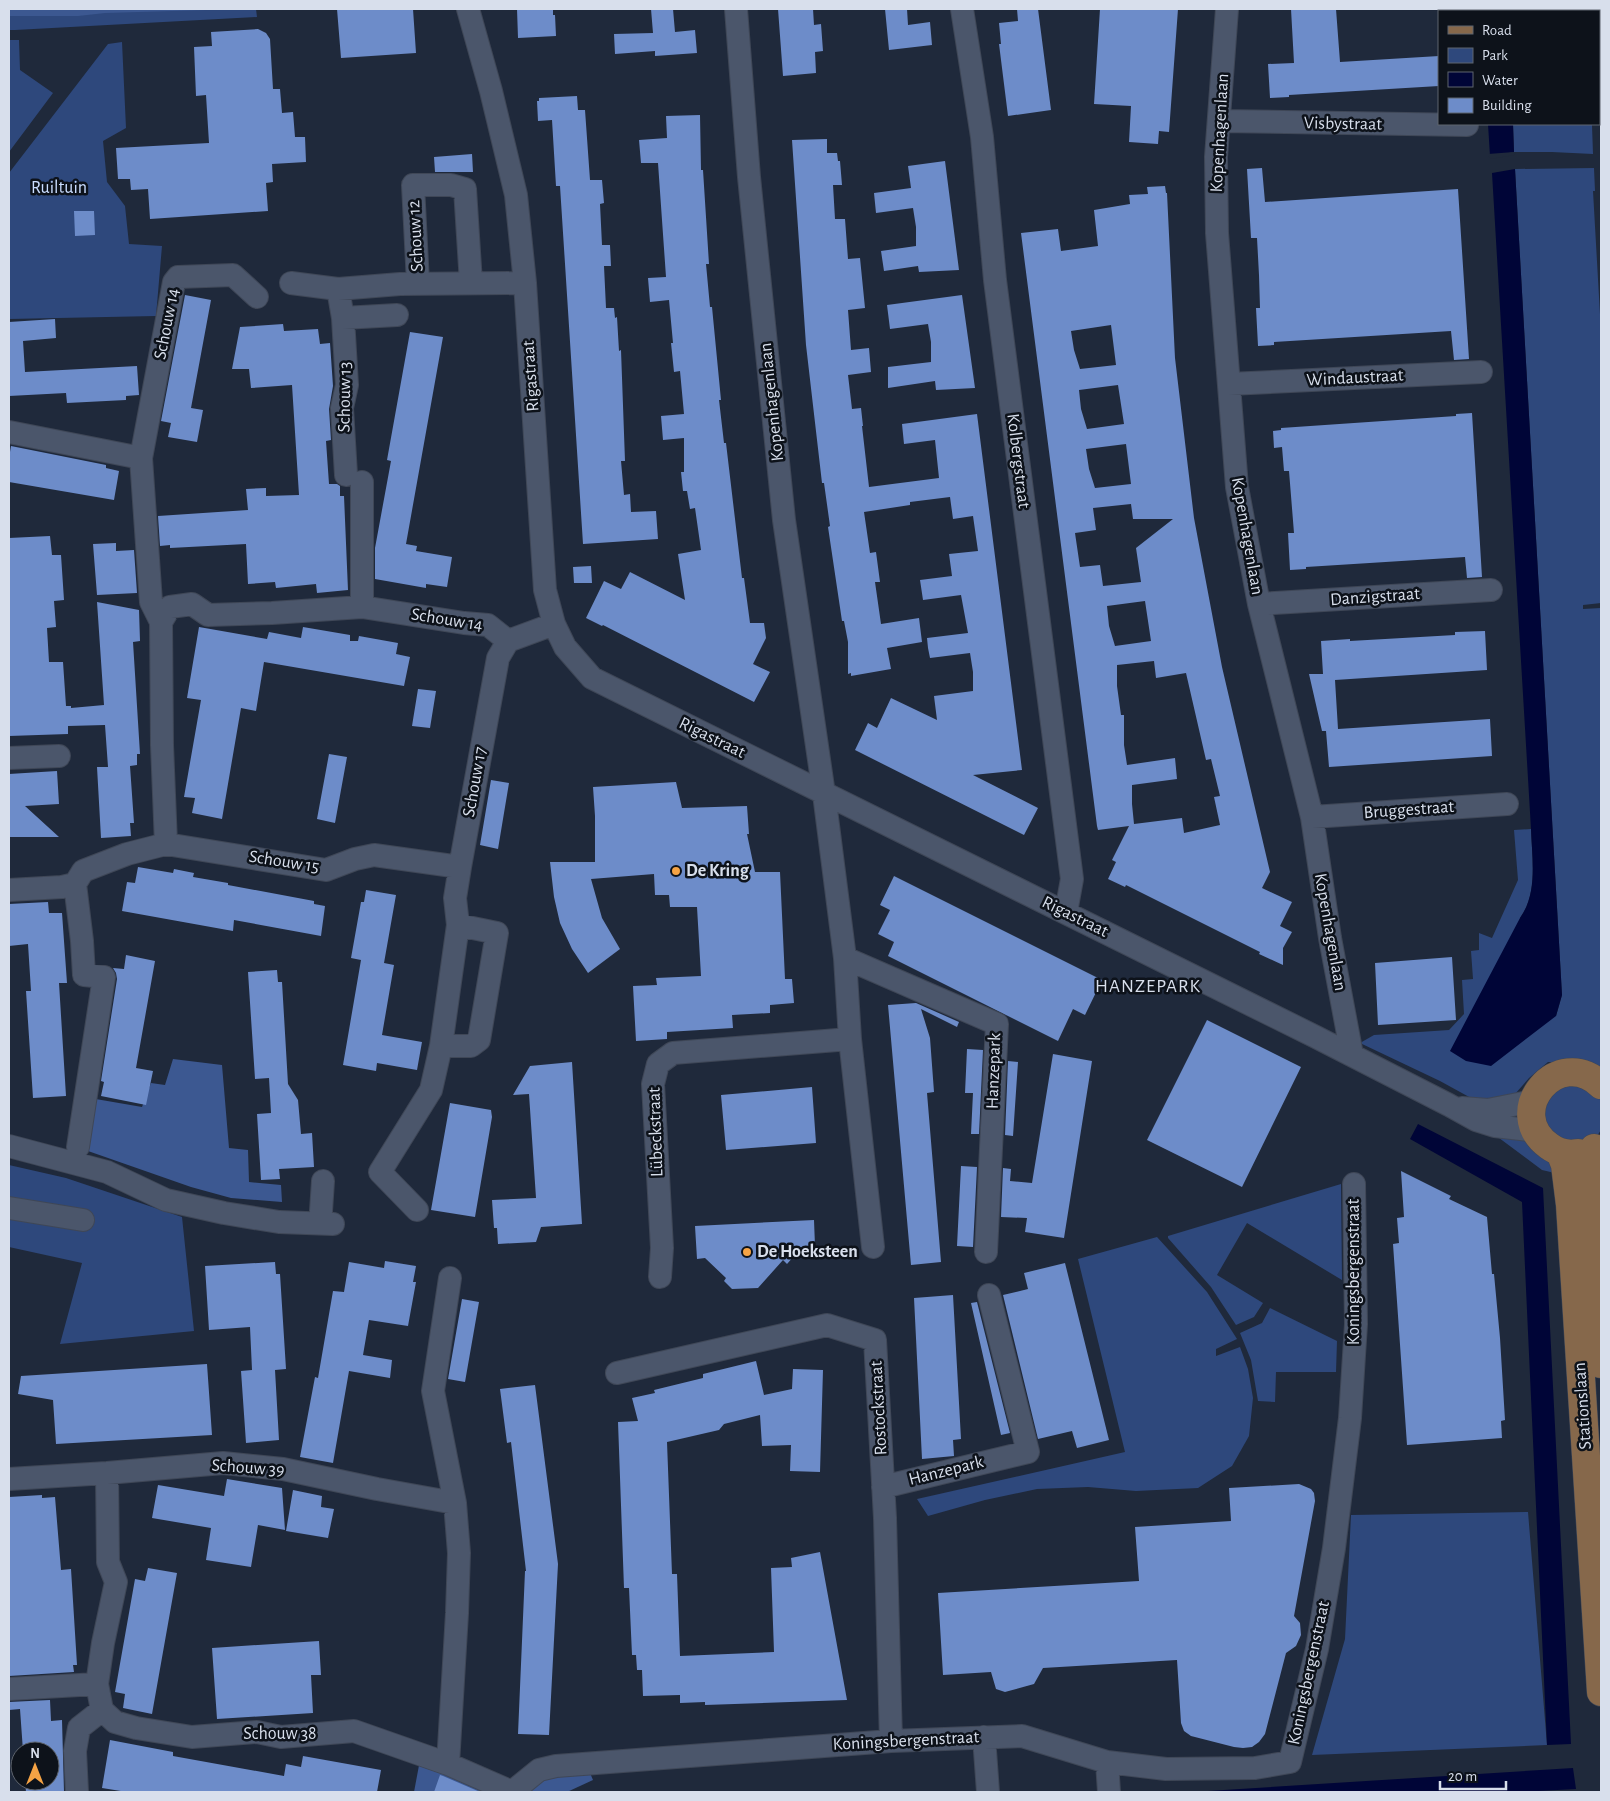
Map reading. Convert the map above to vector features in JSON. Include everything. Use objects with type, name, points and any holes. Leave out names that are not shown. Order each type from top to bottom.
[{"type":"main road","points":[[1598,1145],[1585,1152],[1573,1154],[1560,1152],[1546,1144],[1536,1131],[1532,1117],[1533,1101],[1540,1088],[1551,1078],[1566,1073],[1581,1073],[1596,1079],[1601,1084]]},
{"type":"main road","name":"Stationslaan","points":[[1598,1145],[1591,1204],[1601,1364]]},
{"type":"main road","name":"Stationslaan","points":[[1560,1152],[1565,1165],[1570,1205],[1601,1692]]},
{"type":"street","name":"Rigastraat","points":[[468,9],[491,91],[516,195],[525,283],[546,590],[554,624],[565,648],[592,678],[1066,912],[1486,1124],[1536,1131]]},
{"type":"street","name":"Kopenhagenlaan","points":[[736,9],[750,187],[784,520],[824,794]]},
{"type":"street","name":"Kolbergstraat","points":[[962,9],[982,137],[995,280],[1072,879],[1066,912]]},
{"type":"street","name":"Kopenhagenlaan","points":[[1227,9],[1216,157],[1217,233],[1237,488],[1259,604],[1312,817],[1330,938],[1352,1055]]},
{"type":"street","name":"Visbystraat","points":[[1220,121],[1438,125]]},
{"type":"street","name":"Schouw 12","points":[[418,284],[413,185],[451,185],[465,189],[471,283]]},
{"type":"street","name":"Schouw 14","points":[[166,844],[160,652],[161,622],[151,602],[141,458],[174,282],[178,276],[233,275],[257,297]]},
{"type":"street","name":"Schouw 12","points":[[291,283],[338,289],[418,284],[525,283]]},
{"type":"street","name":"Schouw 13","points":[[338,289],[343,318],[347,385],[342,408],[354,478],[362,607]]},
{"type":"street","points":[[343,318],[397,315]]},
{"type":"street","name":"Windaustraat","points":[[1228,384],[1480,372]]},
{"type":"street","points":[[9,432],[141,458]]},
{"type":"street","name":"Danzigstraat","points":[[1259,604],[1491,590]]},
{"type":"street","name":"Schouw 14","points":[[161,622],[170,607],[192,604],[208,615],[362,607],[488,625],[508,641]]},
{"type":"street","points":[[508,641],[554,624]]},
{"type":"street","name":"Schouw 17","points":[[417,1210],[380,1172],[431,1090],[441,1046],[458,925],[455,898],[460,867],[498,658],[508,641]]},
{"type":"street","points":[[9,758],[59,756]]},
{"type":"street","points":[[824,794],[845,958],[850,1039],[873,1247]]},
{"type":"street","name":"Bruggestraat","points":[[1312,817],[1507,804]]},
{"type":"street","name":"Schouw 15","points":[[75,884],[83,871],[127,854],[166,844],[326,870],[355,859],[374,855],[460,867]]},
{"type":"street","points":[[9,890],[62,887],[75,884],[84,975],[104,978],[78,1147]]},
{"type":"street","points":[[441,1046],[471,1046],[479,1040],[497,933],[458,925]]},
{"type":"street","name":"Hanzepark","points":[[845,958],[997,1024],[986,1252]]},
{"type":"street","name":"Lübeckstraat","points":[[660,1277],[662,1248],[653,1084],[658,1064],[673,1053],[850,1039]]},
{"type":"street","name":"Rigastraat","points":[[1449,1104],[1470,1109],[1488,1110],[1533,1101]]},
{"type":"street","points":[[9,1146],[107,1172],[166,1200],[224,1213],[279,1222],[327,1218],[323,1182]]},
{"type":"street","name":"Koningsbergenstraat","points":[[512,1792],[539,1770],[556,1766],[891,1741],[984,1737],[1022,1736],[1107,1762],[1166,1769],[1255,1768],[1290,1762],[1319,1640],[1334,1548],[1350,1418],[1356,1324],[1354,1184]]},
{"type":"street","points":[[9,1208],[83,1220]]},
{"type":"street","points":[[448,1764],[457,1613],[458,1553],[455,1503],[433,1391],[450,1278]]},
{"type":"street","name":"Hanzepark","points":[[883,1486],[1028,1452],[989,1295]]},
{"type":"street","name":"Rostockstraat","points":[[617,1373],[827,1325],[875,1340],[883,1486],[891,1741]]},
{"type":"street","name":"Schouw 39","points":[[9,1479],[224,1463],[283,1469],[455,1503]]},
{"type":"street","points":[[77,1792],[75,1751],[79,1728],[102,1710],[97,1684],[116,1582],[108,1562],[107,1473]]},
{"type":"street","points":[[9,1689],[97,1684]]},
{"type":"street","name":"Schouw 38","points":[[102,1710],[115,1722],[136,1728],[192,1737],[257,1732],[281,1737],[354,1731],[448,1764],[512,1792]]},
{"type":"street","points":[[984,1737],[988,1792]]},
{"type":"street","points":[[1107,1762],[1109,1792]]},
{"type":"green space","points":[[9,9],[256,9],[257,17],[9,30]]},
{"type":"green space","points":[[1509,9],[1582,9],[1582,10]]},
{"type":"green space","points":[[9,40],[19,40],[20,70],[53,93],[9,152]]},
{"type":"green space","name":"Ruiltuin","points":[[122,42],[126,128],[103,141],[107,182],[125,206],[129,244],[162,246],[156,316],[9,319],[9,173],[108,44]]},
{"type":"green space","points":[[1513,125],[1592,125],[1593,154],[1514,152]]},
{"type":"green space","points":[[1594,168],[1595,191],[1593,191],[1601,332],[1601,603],[1583,605],[1583,609],[1601,608],[1601,1069],[1561,1062],[1548,1062],[1529,1078],[1509,1101],[1471,1098],[1360,1043],[1374,1035],[1449,1030],[1464,1014],[1462,980],[1473,979],[1471,951],[1479,950],[1479,933],[1492,938],[1518,880],[1514,830],[1531,829],[1532,887],[1526,908],[1520,918],[1556,1016],[1562,995],[1515,169]]},
{"type":"green space","points":[[1566,1080],[1601,1095],[1601,1130],[1597,1136],[1584,1144],[1548,1135],[1540,1106]]},
{"type":"green space","points":[[1491,1132],[1521,1134],[1551,1159],[1559,1174],[1542,1170]]},
{"type":"green space","points":[[9,1165],[66,1178],[182,1217],[194,1331],[60,1344],[82,1263],[9,1247]]},
{"type":"green space","points":[[1341,1184],[1342,1280],[1247,1223],[1217,1275],[1263,1303],[1254,1317],[1236,1325],[1211,1287],[1168,1238],[1168,1236]]},
{"type":"green space","points":[[1157,1237],[1207,1292],[1237,1339],[1216,1349],[1216,1356],[1240,1347],[1248,1369],[1253,1398],[1249,1436],[1232,1466],[1198,1488],[1136,1491],[1088,1487],[1037,1489],[985,1500],[928,1516],[917,1499],[1125,1452],[1078,1259]]},
{"type":"green space","points":[[1270,1308],[1337,1341],[1336,1372],[1276,1372],[1275,1402],[1258,1401],[1251,1360],[1240,1333],[1262,1323]]},
{"type":"green space","points":[[1528,1512],[1547,1745],[1312,1755],[1345,1639],[1351,1515]]},
{"type":"shaded area","points":[[9,9],[241,9],[105,13],[78,16],[9,16]]},
{"type":"shaded area","points":[[173,1059],[222,1065],[229,1148],[248,1150],[249,1182],[281,1185],[282,1202],[231,1198],[191,1187],[88,1151],[87,1118],[90,1098],[142,1107],[151,1083],[165,1085]]},
{"type":"shaded area","points":[[420,1760],[493,1792],[414,1792]]},
{"type":"shaded area","points":[[590,1773],[593,1780],[567,1792],[527,1792],[543,1778]]},
{"type":"water","points":[[1488,125],[1513,125],[1514,152],[1490,156]]},
{"type":"water","points":[[1515,169],[1562,995],[1556,1016],[1491,1066],[1466,1061],[1450,1051],[1526,908],[1532,887],[1533,875],[1492,173]]},
{"type":"water","points":[[1418,1124],[1543,1188],[1571,1744],[1547,1745],[1522,1202],[1410,1139]]},
{"type":"water","points":[[1573,1768],[1576,1789],[1520,1792],[1192,1792]]},
{"type":"pier","points":[[1516,152],[1514,155],[1491,159],[1488,156],[1488,154]]},
{"type":"building","points":[[337,9],[413,9],[416,53],[341,58]]},
{"type":"building","points":[[517,9],[553,9],[556,36],[518,38]]},
{"type":"building","points":[[651,9],[673,9],[675,32],[695,30],[697,53],[655,56],[655,51],[615,54],[614,34],[653,33]]},
{"type":"building","points":[[778,9],[813,9],[814,25],[821,24],[823,51],[815,52],[816,73],[783,76]]},
{"type":"building","points":[[885,9],[907,9],[908,25],[930,22],[932,45],[889,50]]},
{"type":"building","points":[[1017,9],[1038,9],[1051,110],[1008,116],[999,44],[1001,44],[999,23],[1018,21]]},
{"type":"building","points":[[1100,9],[1178,9],[1169,132],[1159,131],[1158,144],[1129,142],[1131,106],[1094,104]]},
{"type":"building","points":[[1291,9],[1336,9],[1340,62],[1438,56],[1438,86],[1289,95],[1289,97],[1270,98],[1268,64],[1294,63]]},
{"type":"building","points":[[258,29],[266,33],[270,39],[273,89],[280,89],[282,113],[293,112],[295,137],[305,137],[306,162],[272,164],[273,182],[266,183],[268,211],[150,219],[148,189],[131,190],[130,179],[118,179],[116,148],[209,143],[206,95],[196,96],[194,47],[212,46],[211,32]]},
{"type":"building","points":[[577,96],[578,110],[585,110],[590,180],[602,180],[604,203],[600,204],[602,245],[610,245],[611,266],[604,266],[606,308],[614,308],[615,318],[617,317],[619,351],[621,350],[625,461],[621,461],[624,495],[630,494],[631,512],[656,511],[658,539],[583,544],[560,186],[556,186],[552,120],[538,121],[537,101],[539,101],[539,98]]},
{"type":"building","points":[[700,115],[701,170],[703,170],[709,264],[706,264],[710,307],[712,307],[724,443],[726,443],[742,578],[744,578],[750,623],[764,623],[766,638],[753,664],[770,672],[754,702],[586,618],[604,581],[621,589],[630,572],[685,600],[678,554],[701,550],[695,508],[690,509],[687,491],[683,491],[681,472],[684,472],[684,438],[663,440],[661,416],[684,414],[680,371],[674,372],[669,300],[650,302],[648,278],[666,277],[658,163],[641,163],[639,140],[667,138],[666,116]]},
{"type":"building","points":[[827,139],[827,153],[837,153],[838,161],[840,161],[842,185],[833,185],[835,219],[845,219],[848,259],[860,258],[865,308],[848,310],[851,350],[869,348],[871,372],[848,375],[852,409],[861,408],[869,487],[939,478],[935,440],[904,444],[902,424],[977,414],[1022,770],[973,775],[1038,808],[1024,835],[855,750],[868,723],[877,728],[891,698],[937,720],[934,696],[973,691],[970,653],[930,658],[928,648],[927,638],[968,633],[961,595],[923,600],[920,580],[952,576],[949,554],[978,551],[973,516],[953,519],[950,497],[910,502],[910,505],[864,512],[870,553],[876,552],[880,582],[875,582],[881,624],[919,618],[922,642],[887,648],[891,669],[851,676],[851,673],[848,674],[848,642],[844,621],[842,621],[828,527],[830,526],[824,483],[822,483],[806,345],[792,140]]},
{"type":"building","points":[[472,154],[473,172],[435,172],[434,157]]},
{"type":"building","points":[[945,161],[959,270],[919,272],[918,266],[884,271],[881,251],[916,246],[916,227],[913,208],[876,213],[874,193],[911,188],[908,166]]},
{"type":"building","points":[[1262,168],[1265,202],[1458,189],[1469,359],[1454,360],[1451,331],[1274,342],[1274,345],[1258,346],[1256,308],[1260,308],[1257,238],[1251,238],[1247,169]]},
{"type":"building","points":[[1165,186],[1167,193],[1175,358],[1194,518],[1222,667],[1270,872],[1262,888],[1292,902],[1280,926],[1292,932],[1283,948],[1283,965],[1126,885],[1125,887],[1108,879],[1116,862],[1112,860],[1129,826],[1098,830],[1097,826],[1021,233],[1058,229],[1061,251],[1098,246],[1094,210],[1130,204],[1129,195],[1148,194],[1147,187]],"holes":[[[1111,325],[1116,365],[1080,369],[1071,331]],[[1118,385],[1124,424],[1087,429],[1081,409],[1079,390]],[[1126,444],[1131,484],[1095,488],[1089,469],[1086,449]],[[1131,504],[1133,519],[1173,519],[1136,548],[1141,582],[1103,586],[1100,565],[1080,567],[1075,533],[1096,530],[1093,508]],[[1145,601],[1151,641],[1115,646],[1109,626],[1107,606]],[[1154,661],[1156,678],[1186,673],[1206,760],[1211,759],[1220,796],[1214,797],[1220,825],[1184,833],[1182,818],[1134,824],[1132,785],[1177,779],[1175,758],[1127,765],[1124,745],[1124,715],[1121,715],[1117,686],[1117,665]]]},
{"type":"building","points":[[74,211],[94,211],[95,235],[75,236]]},
{"type":"building","points":[[185,295],[211,300],[191,408],[203,410],[197,442],[168,437],[171,423],[161,421]]},
{"type":"building","points":[[962,295],[975,388],[936,390],[935,381],[888,388],[888,367],[931,362],[931,342],[928,324],[890,329],[887,305]]},
{"type":"building","points":[[55,319],[56,338],[23,341],[25,372],[137,366],[139,395],[126,396],[126,400],[67,403],[66,393],[9,396],[9,322]]},
{"type":"building","points":[[283,324],[284,331],[318,329],[320,344],[330,343],[333,386],[329,409],[331,440],[326,441],[329,484],[340,486],[340,496],[344,496],[348,590],[317,593],[316,584],[276,588],[275,582],[248,584],[246,544],[170,548],[170,545],[160,546],[158,516],[248,510],[246,489],[266,488],[266,496],[299,495],[292,385],[251,388],[249,369],[232,369],[240,327]]},
{"type":"building","points":[[410,332],[443,337],[406,544],[417,546],[416,551],[452,557],[447,587],[426,584],[426,588],[375,579],[375,548],[391,461],[387,460]]},
{"type":"building","points":[[1472,413],[1482,577],[1467,578],[1465,557],[1306,567],[1306,569],[1290,570],[1288,533],[1294,533],[1289,471],[1284,471],[1282,447],[1274,448],[1273,431],[1281,430],[1281,428],[1456,416],[1456,414]]},
{"type":"building","points":[[11,446],[106,465],[106,468],[119,471],[114,500],[9,482]]},
{"type":"building","points":[[50,536],[52,555],[61,555],[64,600],[54,601],[56,627],[47,628],[49,662],[63,662],[66,706],[71,706],[71,708],[104,705],[97,602],[139,610],[140,641],[133,642],[140,754],[137,754],[137,765],[130,766],[134,823],[130,823],[131,836],[101,838],[97,767],[108,767],[105,725],[68,726],[68,734],[9,736],[9,538]]},
{"type":"building","points":[[116,543],[116,551],[134,550],[137,593],[97,595],[93,544]]},
{"type":"building","points":[[591,566],[592,583],[574,583],[573,567]]},
{"type":"building","points":[[199,627],[267,639],[269,632],[301,638],[303,627],[350,635],[350,641],[358,641],[359,636],[398,643],[396,654],[410,657],[404,686],[264,662],[256,711],[241,708],[222,819],[192,813],[195,798],[184,797],[201,700],[187,698]]},
{"type":"building","points":[[1485,631],[1487,670],[1335,680],[1338,729],[1490,719],[1492,756],[1329,767],[1326,731],[1322,731],[1309,674],[1323,674],[1321,641],[1455,635],[1455,632]]},
{"type":"building","points":[[418,689],[436,691],[430,728],[412,726]]},
{"type":"building","points":[[329,754],[347,757],[335,823],[317,819]]},
{"type":"building","points":[[57,771],[59,804],[25,806],[59,837],[9,837],[9,774]]},
{"type":"building","points":[[491,780],[509,783],[498,849],[480,845]]},
{"type":"building","points":[[676,782],[682,808],[747,806],[749,834],[747,834],[755,872],[780,872],[785,979],[792,979],[794,1003],[770,1005],[770,1013],[732,1015],[733,1028],[667,1032],[667,1039],[636,1041],[633,986],[657,985],[656,978],[701,976],[697,907],[670,907],[669,895],[655,895],[654,874],[591,879],[602,918],[620,949],[588,973],[572,949],[560,923],[554,897],[550,862],[595,862],[593,787]]},
{"type":"building","points":[[138,867],[173,873],[174,869],[194,873],[193,877],[228,883],[228,885],[314,901],[314,904],[325,906],[321,936],[234,920],[233,931],[122,911],[127,882],[135,883]]},
{"type":"building","points":[[894,876],[1102,980],[1085,1015],[1073,1009],[1058,1041],[888,956],[894,942],[878,934],[890,910],[880,905]]},
{"type":"building","points":[[366,890],[396,895],[384,963],[394,965],[382,1035],[422,1042],[417,1070],[377,1063],[376,1071],[343,1065],[361,960],[351,958],[361,902],[364,902]]},
{"type":"building","points":[[48,902],[49,913],[62,913],[67,983],[59,983],[66,1096],[33,1098],[26,991],[31,991],[28,944],[9,946],[9,904]]},
{"type":"building","points":[[126,955],[155,961],[136,1068],[153,1071],[146,1105],[101,1096],[104,1082],[101,1081],[117,979],[113,968],[124,969]]},
{"type":"building","points":[[1452,957],[1456,1020],[1378,1025],[1375,963]]},
{"type":"building","points":[[277,970],[278,982],[282,982],[288,1084],[298,1100],[301,1134],[312,1133],[314,1167],[279,1169],[280,1179],[261,1180],[257,1114],[271,1113],[269,1078],[255,1079],[248,972]]},
{"type":"building","points":[[916,1003],[959,1022],[957,1027],[921,1009],[930,1038],[934,1092],[927,1093],[941,1262],[911,1265],[888,1005]]},
{"type":"building","points":[[1207,1020],[1301,1067],[1242,1187],[1147,1140]]},
{"type":"building","points":[[967,1049],[983,1050],[979,1134],[971,1134],[973,1093],[965,1093]]},
{"type":"building","points":[[1053,1054],[1092,1061],[1064,1238],[1025,1232],[1027,1218],[1001,1217],[1003,1168],[1011,1169],[1010,1181],[1032,1183]]},
{"type":"building","points":[[1008,1061],[1018,1062],[1013,1136],[1005,1135]]},
{"type":"building","points":[[572,1062],[582,1224],[541,1227],[536,1242],[498,1244],[497,1228],[494,1228],[492,1200],[536,1198],[529,1094],[513,1095],[530,1066]]},
{"type":"building","points":[[812,1087],[816,1143],[726,1150],[721,1095]]},
{"type":"building","points":[[450,1103],[491,1110],[492,1117],[475,1217],[431,1210]]},
{"type":"building","points":[[961,1166],[977,1167],[973,1247],[957,1246]]},
{"type":"building","points":[[1401,1171],[1451,1196],[1449,1199],[1487,1217],[1500,1338],[1505,1420],[1501,1421],[1502,1438],[1407,1445],[1393,1244],[1399,1243],[1397,1218],[1404,1217]]},
{"type":"building","name":"De Hoeksteen","points":[[814,1220],[815,1246],[802,1247],[787,1264],[783,1260],[758,1288],[732,1289],[724,1281],[726,1278],[705,1258],[697,1259],[695,1226]]},
{"type":"building","points":[[385,1261],[416,1266],[413,1282],[416,1282],[408,1326],[369,1320],[363,1355],[392,1360],[390,1378],[349,1371],[333,1463],[300,1457],[315,1377],[318,1378],[333,1291],[344,1292],[349,1262],[384,1268]]},
{"type":"building","points":[[275,1262],[276,1274],[280,1274],[286,1369],[275,1370],[279,1440],[246,1443],[241,1371],[252,1370],[250,1327],[209,1330],[205,1266]]},
{"type":"building","points":[[1065,1263],[1109,1440],[1077,1448],[1072,1431],[1038,1439],[1003,1295],[1028,1289],[1024,1273]]},
{"type":"building","points":[[953,1295],[961,1439],[953,1440],[954,1456],[922,1459],[914,1298]]},
{"type":"building","points":[[462,1299],[479,1302],[465,1382],[448,1379]]},
{"type":"building","points":[[977,1302],[1010,1433],[1001,1435],[971,1303]]},
{"type":"building","points":[[756,1361],[764,1395],[792,1389],[793,1369],[823,1370],[820,1472],[790,1471],[791,1445],[762,1446],[760,1415],[724,1424],[719,1430],[667,1442],[672,1574],[677,1574],[680,1656],[774,1652],[771,1568],[792,1567],[791,1558],[820,1552],[847,1700],[705,1705],[705,1702],[680,1703],[680,1695],[643,1696],[642,1670],[637,1670],[636,1655],[632,1655],[629,1588],[624,1588],[618,1422],[638,1421],[632,1398],[655,1393],[654,1390],[703,1378],[703,1374]]},
{"type":"building","points":[[207,1364],[212,1435],[56,1444],[53,1400],[18,1394],[21,1376]]},
{"type":"building","points":[[535,1385],[558,1564],[549,1735],[518,1734],[526,1571],[511,1442],[507,1443],[500,1389]]},
{"type":"building","points":[[227,1479],[282,1488],[285,1530],[258,1525],[251,1567],[206,1560],[211,1528],[152,1518],[158,1485],[224,1496]]},
{"type":"building","points":[[1299,1484],[1311,1489],[1314,1493],[1315,1501],[1294,1616],[1300,1623],[1301,1635],[1296,1646],[1286,1653],[1265,1734],[1252,1747],[1234,1747],[1191,1736],[1184,1731],[1181,1723],[1177,1660],[1043,1668],[1034,1684],[1005,1692],[996,1689],[991,1672],[943,1675],[938,1593],[1139,1581],[1135,1527],[1231,1521],[1229,1488]]},
{"type":"building","points":[[293,1490],[322,1496],[321,1507],[334,1509],[328,1538],[286,1531]]},
{"type":"building","points":[[42,1495],[42,1498],[55,1497],[61,1570],[71,1569],[77,1665],[73,1665],[74,1672],[9,1676],[9,1497]]},
{"type":"building","points":[[148,1568],[177,1573],[152,1714],[123,1708],[125,1694],[115,1692],[135,1579],[145,1581]]},
{"type":"building","points":[[319,1641],[321,1675],[311,1675],[313,1713],[217,1719],[212,1648]]},
{"type":"building","points":[[50,1700],[51,1721],[62,1720],[64,1792],[26,1792],[60,1791],[60,1741],[22,1741],[20,1709],[9,1710],[9,1702]]},
{"type":"building","points":[[110,1740],[173,1752],[173,1756],[284,1776],[286,1764],[301,1767],[303,1756],[381,1770],[377,1792],[127,1792],[102,1788]]},
{"type":"building","points":[[440,1775],[443,1776],[480,1792],[434,1792]]},
{"type":"railway","points":[[1600,34],[1601,55]]},
{"type":"place","name":"De Kring","points":[[676,871]]},
{"type":"place","name":"De Hoeksteen","points":[[747,1252]]},
{"type":"district","name":"HANZEPARK","points":[[1148,986]]}]
